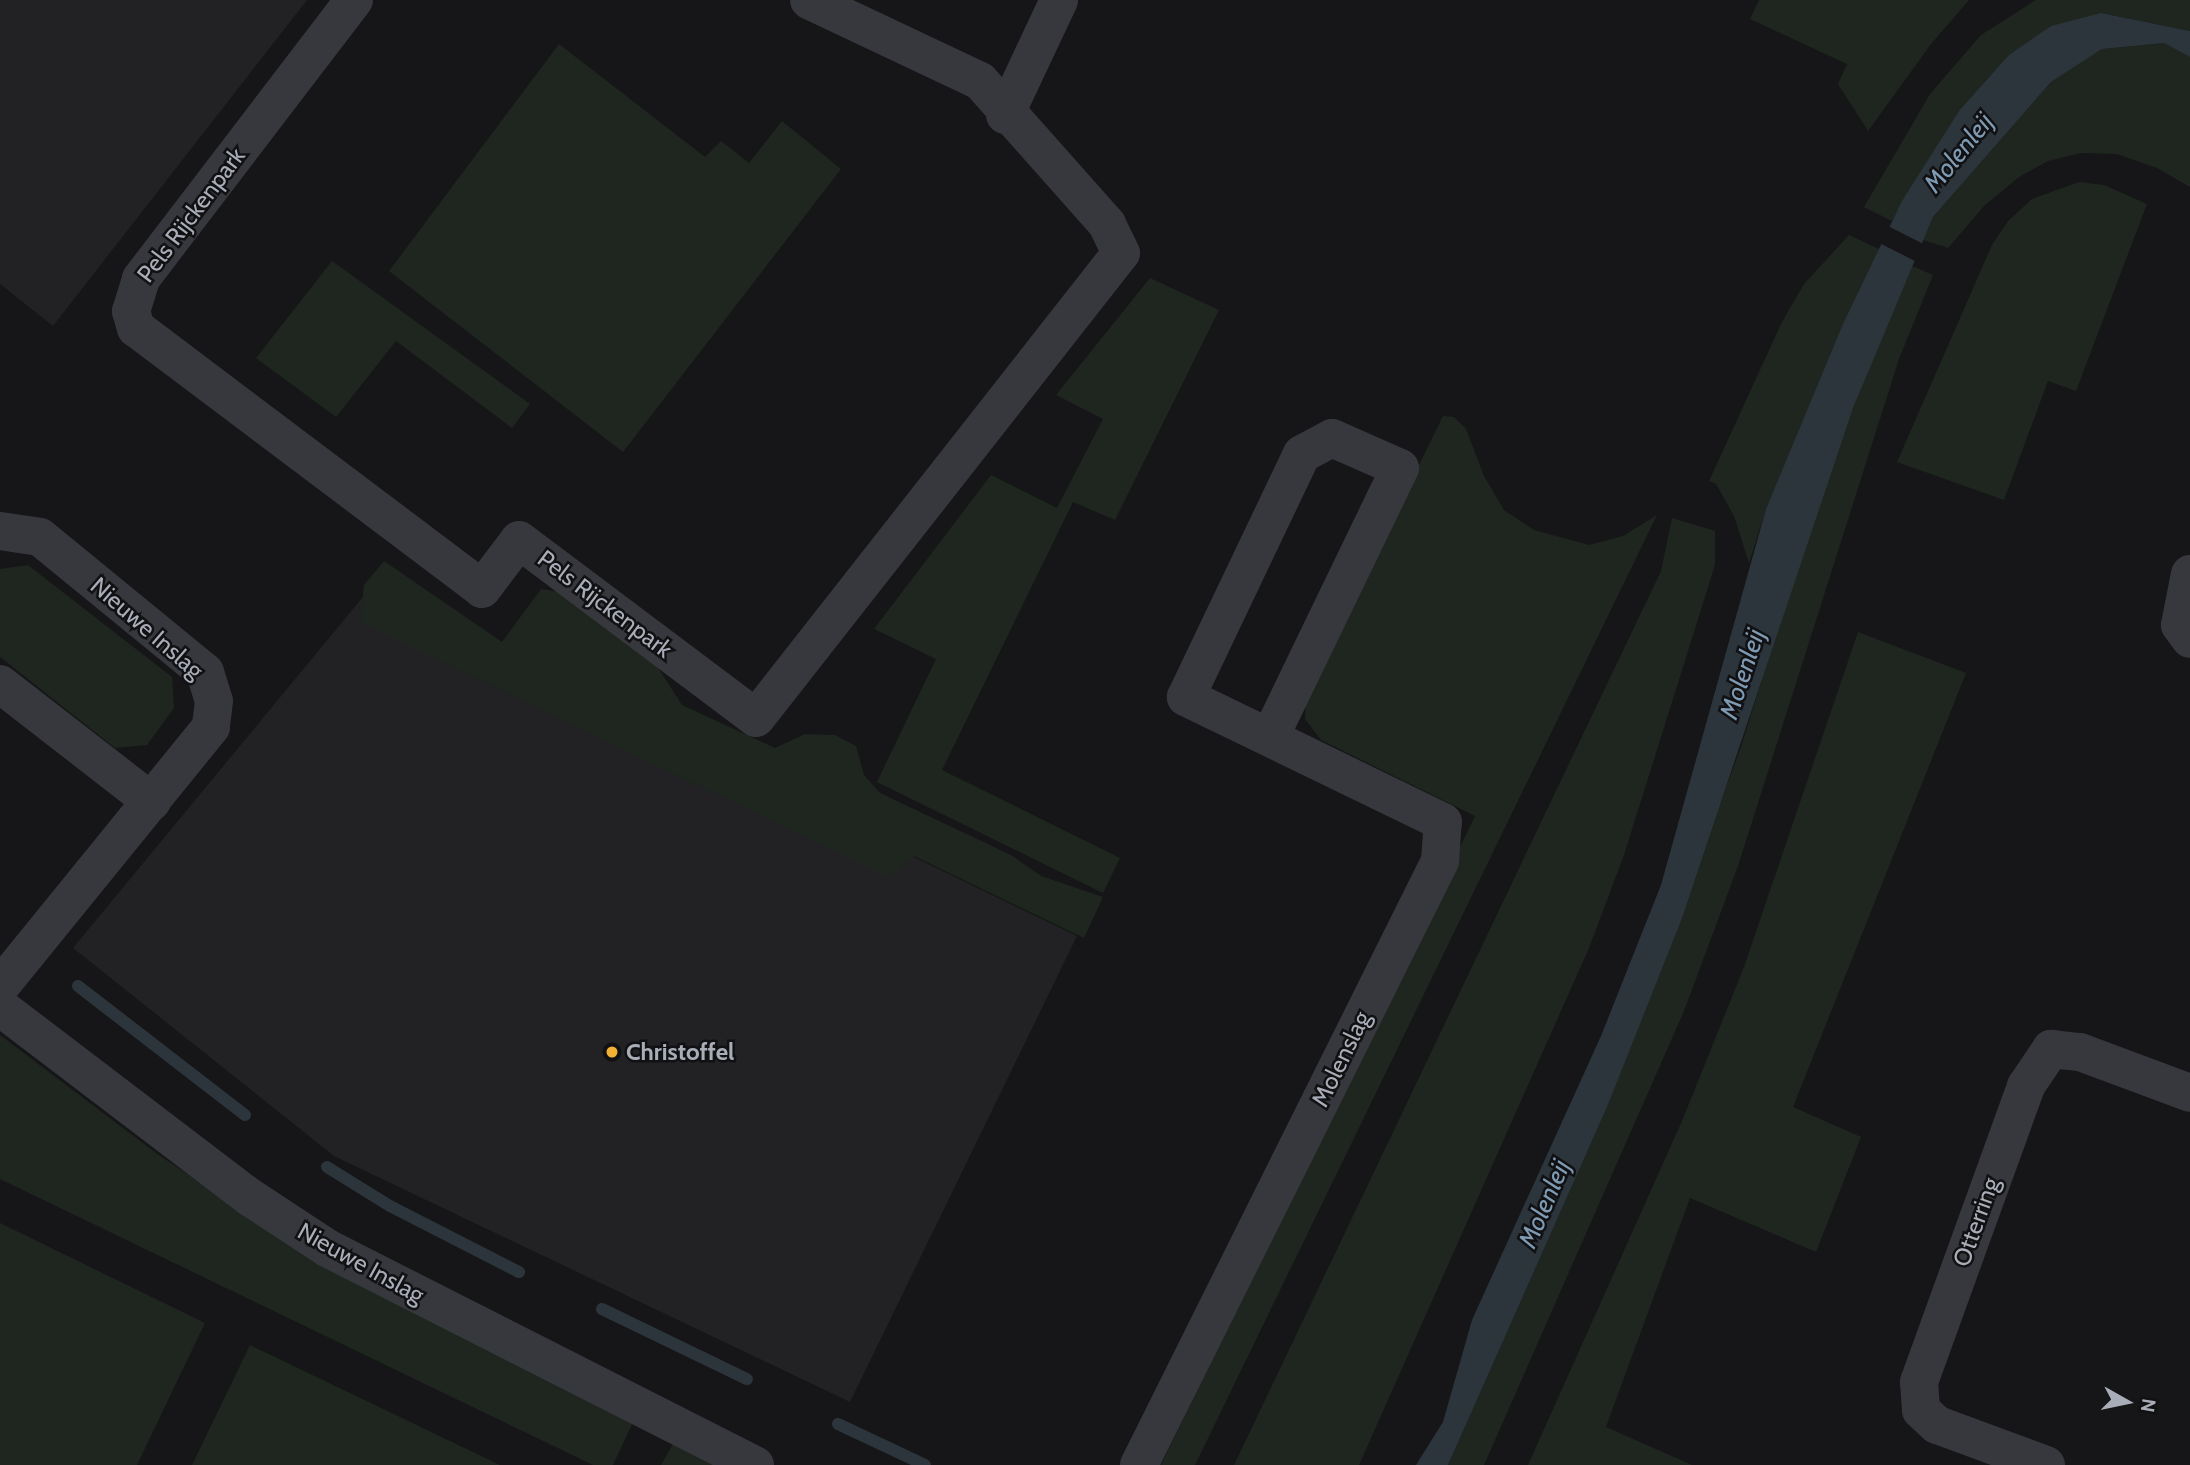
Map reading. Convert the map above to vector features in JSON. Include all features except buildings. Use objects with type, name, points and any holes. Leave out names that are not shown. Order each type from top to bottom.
[{"type":"street","name":"Pels Rijckenpark","points":[[354,0],[141,279],[131,311],[136,328],[482,589],[519,540],[757,718],[1121,253],[1107,224],[1005,115],[979,81],[809,0]]},
{"type":"street","points":[[1005,115],[1059,0]]},
{"type":"street","name":"Molenslag","points":[[1139,1465],[1440,861],[1443,822],[1186,697],[1302,454],[1332,438],[1400,468],[1270,737]]},
{"type":"street","name":"Nieuwe Inslag","points":[[0,531],[40,537],[205,672],[214,701],[211,727],[0,988]]},
{"type":"street","points":[[2190,574],[2180,625],[2190,639]]},
{"type":"street","points":[[0,684],[152,802]]},
{"type":"street","name":"Nieuwe Inslag","points":[[0,1007],[251,1198],[327,1248],[755,1465]]},
{"type":"street","name":"Otterring","points":[[2046,1465],[1937,1425],[1921,1410],[1919,1382],[2026,1086],[2051,1049],[2081,1052],[2190,1093]]},
{"type":"shaded area","points":[[0,0],[307,0],[53,326],[0,284]]},
{"type":"shaded area","points":[[1759,0],[1969,0],[1931,44],[1868,131],[1838,84],[1847,64],[1750,19]]},
{"type":"shaded area","points":[[2036,0],[2190,0],[2190,31],[2101,13],[1959,111],[1892,221],[1864,207],[1930,94],[1981,35]]},
{"type":"shaded area","points":[[2164,43],[2190,57],[2190,187],[2157,168],[2117,154],[2081,153],[2048,161],[2019,177],[1984,206],[1948,248],[1923,240],[1933,217],[2051,82],[2102,49]]},
{"type":"shaded area","points":[[559,44],[705,157],[721,141],[749,163],[782,121],[841,169],[623,452],[389,271]]},
{"type":"shaded area","points":[[2079,182],[2104,185],[2147,204],[2076,391],[2048,381],[2004,500],[1897,462],[1992,245],[2008,221],[2032,199]]},
{"type":"shaded area","points":[[1849,235],[1879,249],[1766,509],[1749,563],[1734,516],[1716,484],[1709,481],[1782,322],[1804,284]]},
{"type":"shaded area","points":[[332,261],[530,404],[512,428],[396,341],[336,417],[256,358]]},
{"type":"shaded area","points":[[1910,265],[1933,275],[1899,359],[1738,866],[1684,1011],[1484,1465],[1448,1465],[1607,1107],[1741,747],[1797,567],[1853,408]]},
{"type":"shaded area","points":[[1150,278],[1219,310],[1115,520],[1073,502],[942,770],[1120,858],[1103,893],[877,782],[936,659],[874,629],[991,475],[1057,508],[1103,419],[1056,395]]},
{"type":"shaded area","points":[[1443,416],[1454,417],[1466,429],[1484,476],[1504,510],[1534,530],[1589,545],[1623,536],[1657,515],[1195,1465],[1161,1465],[1475,816],[1321,740],[1305,719],[1306,696]]},
{"type":"shaded area","points":[[1672,518],[1715,531],[1715,565],[1624,855],[1589,948],[1359,1465],[1234,1465],[1661,571]]},
{"type":"shaded area","points":[[384,561],[502,642],[541,589],[566,593],[655,663],[682,705],[775,748],[805,734],[835,735],[856,746],[864,775],[880,793],[1011,855],[1041,876],[1103,897],[1084,938],[914,856],[888,877],[360,622],[364,585]]},
{"type":"shaded area","points":[[28,565],[172,677],[174,708],[147,745],[115,748],[0,657],[0,569]]},
{"type":"shaded area","name":"Christoffel","points":[[367,592],[1077,936],[850,1402],[334,1156],[73,948]]},
{"type":"shaded area","points":[[1858,632],[1966,673],[1793,1107],[1861,1137],[1816,1252],[1690,1198],[1606,1427],[1692,1465],[1528,1465],[1682,1121],[1744,967]]},
{"type":"shaded area","points":[[0,1035],[156,1153],[253,1218],[633,1422],[613,1465],[593,1465],[0,1179]]},
{"type":"shaded area","points":[[0,1223],[205,1323],[137,1465],[0,1465]]},
{"type":"shaded area","points":[[250,1345],[500,1465],[192,1465]]},
{"type":"shaded area","points":[[674,1442],[720,1465],[661,1465]]},
{"type":"water","name":"Molenleij","points":[[2101,13],[2190,31],[2190,57],[2164,43],[2102,49],[2051,82],[1933,217],[1853,408],[1682,918],[1607,1107],[1448,1465],[1416,1465],[1443,1422],[1472,1320],[1601,1036],[1661,885],[1766,509],[1843,324],[1902,201],[1959,111],[2009,55],[2051,26]]},
{"type":"pier","points":[[1886,225],[1923,244],[1915,261],[1877,242]]},
{"type":"waterway","points":[[78,986],[245,1115]]},
{"type":"waterway","points":[[327,1167],[390,1206],[519,1272]]},
{"type":"waterway","points":[[602,1309],[747,1379]]},
{"type":"waterway","points":[[838,1424],[925,1465]]},
{"type":"place","name":"Christoffel","points":[[612,1052]]}]
